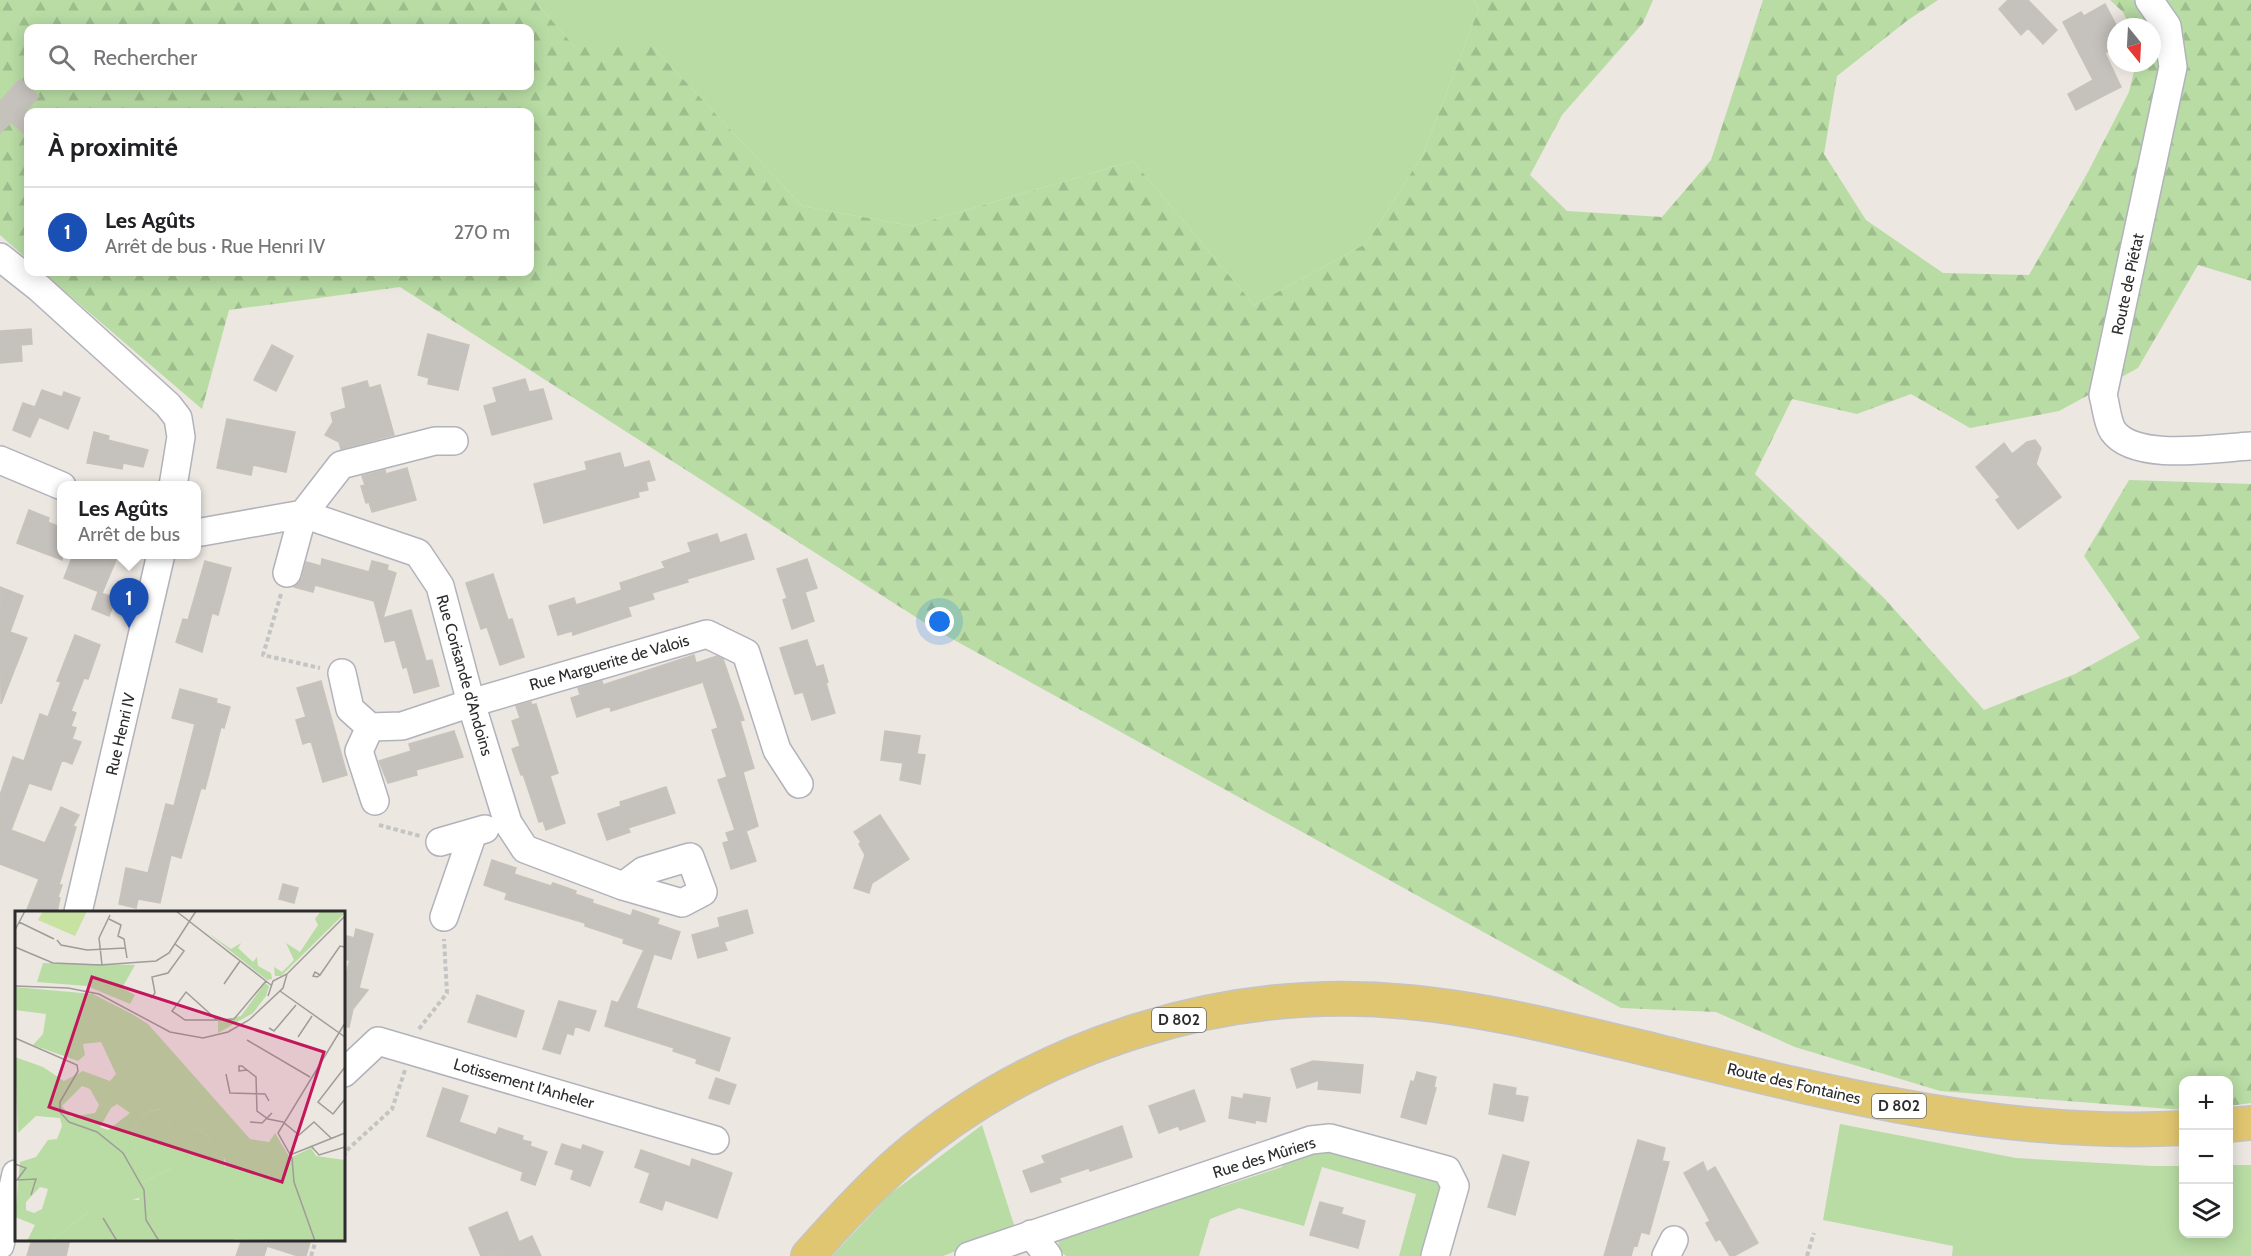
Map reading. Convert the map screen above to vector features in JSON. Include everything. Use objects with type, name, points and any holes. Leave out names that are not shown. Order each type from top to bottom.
[{"type":"main road","name":"Route des Fontaines","points":[[808,1256],[842,1217],[901,1161],[957,1119],[1003,1090],[1053,1063],[1107,1041],[1164,1023],[1229,1009],[1282,1002],[1353,999],[1406,1002],[1484,1012],[1893,1106],[2027,1125],[2136,1130],[2179,1128]]},
{"type":"main road","points":[[2233,1125],[2251,1123]]},
{"type":"street","name":"Route de Piétat","points":[[2149,0],[2167,26],[2173,67],[2103,395],[2112,430],[2127,444],[2152,451],[2251,446]]},
{"type":"street","points":[[2,264],[39,288],[173,411],[178,418],[181,437],[174,481]]},
{"type":"street","points":[[287,573],[303,514],[341,465],[435,441],[454,441]]},
{"type":"street","points":[[0,460],[57,484]]},
{"type":"street","name":"Rue Corisande d'Andoins","points":[[201,532],[303,514],[418,553],[440,586],[471,703],[508,823],[525,849],[623,886]]},
{"type":"street","name":"Rue Henri IV","points":[[78,911],[160,559]]},
{"type":"street","name":"Rue Marguerite de Valois","points":[[370,727],[402,726],[471,703],[707,634],[746,653],[777,750],[800,784]]},
{"type":"street","points":[[342,673],[350,710],[370,727],[360,751],[375,801]]},
{"type":"street","points":[[440,842],[508,823]]},
{"type":"street","points":[[444,917],[473,833]]},
{"type":"street","name":"Lotissement l'Anheler","points":[[345,1072],[378,1041],[715,1140]]},
{"type":"street","name":"Rue des Mûriers","points":[[969,1256],[1311,1140],[1330,1138],[1447,1170],[1455,1186],[1435,1256]]},
{"type":"street","points":[[0,1245],[15,1178]]},
{"type":"street","points":[[1031,1234],[1048,1256]]},
{"type":"path","points":[[287,573],[263,655],[342,673]]},
{"type":"path","points":[[375,801],[374,824],[440,842]]},
{"type":"path","points":[[1807,1256],[1814,1233]]},
{"type":"path","points":[[311,1256],[315,1241]]},
{"type":"green space","points":[[0,0],[534,0],[575,47],[653,47],[802,206],[912,226],[1133,161],[1254,305],[1367,243],[1423,154],[1479,8],[1474,0],[1653,0],[1643,23],[1562,115],[1530,175],[1567,211],[1662,217],[1711,160],[1763,0],[1938,0],[1908,20],[1837,76],[1824,154],[1866,220],[1943,273],[2029,275],[2088,172],[2129,92],[2134,72],[2161,72],[2161,18],[2126,18],[2123,12],[2110,0],[2251,0],[2251,281],[2198,265],[2138,368],[2059,411],[1970,428],[1911,394],[1857,414],[1792,399],[1755,474],[1885,599],[1984,710],[2075,674],[2140,638],[2084,556],[2129,480],[2251,484],[2251,1103],[2233,1105],[2233,1076],[2179,1076],[2179,1110],[1940,1091],[1795,1047],[1716,1012],[1621,1008],[936,630],[400,287],[229,310],[202,409],[47,276],[534,276],[534,108],[24,108],[24,256],[0,235]]},
{"type":"green space","points":[[534,0],[1474,0],[1479,8],[1423,154],[1367,243],[1254,305],[1133,161],[912,226],[802,206],[653,47],[575,47]]},
{"type":"green space","points":[[1840,1124],[2016,1158],[2179,1166],[2179,1238],[2233,1238],[2233,1165],[2251,1165],[2251,1256],[1952,1256],[1953,1246],[1823,1220]]},
{"type":"green space","points":[[982,1125],[1015,1228],[943,1256],[832,1256],[890,1194]]},
{"type":"green space","points":[[1313,1147],[1436,1173],[1444,1184],[1424,1256],[1399,1256],[1416,1194],[1322,1167],[1304,1226],[1239,1208],[1210,1219],[1199,1256],[1066,1256],[1060,1251],[1058,1240],[1073,1228],[1081,1234],[1124,1219],[1128,1210],[1213,1181],[1221,1187],[1282,1167],[1285,1157]]},
{"type":"building","points":[[2008,0],[2028,0],[2057,30],[2043,44],[2028,28],[2021,35],[1999,9]]},
{"type":"building","points":[[2105,4],[2112,18],[2107,18],[2107,52],[2105,53],[2107,72],[2114,72],[2121,87],[2076,110],[2068,94],[2093,80],[2063,22],[2081,12],[2084,16]]},
{"type":"building","points":[[20,79],[24,83],[24,90],[32,90],[39,96],[29,108],[24,108],[24,134],[11,122],[0,133],[0,101]]},
{"type":"building","points":[[31,329],[32,344],[21,345],[22,361],[0,363],[0,331]]},
{"type":"building","points":[[428,334],[469,345],[458,390],[428,384],[429,378],[418,375]]},
{"type":"building","points":[[272,345],[293,356],[276,391],[254,380]]},
{"type":"building","points":[[525,379],[529,392],[543,389],[552,419],[492,435],[484,406],[497,402],[493,388]]},
{"type":"building","points":[[367,381],[369,388],[380,385],[394,435],[341,449],[339,442],[325,435],[333,422],[331,413],[346,408],[342,388]]},
{"type":"building","points":[[42,390],[62,397],[64,392],[80,398],[68,429],[39,417],[30,437],[13,430],[23,403],[35,407]]},
{"type":"building","points":[[227,419],[295,432],[286,472],[253,465],[251,475],[217,468]]},
{"type":"building","points":[[94,432],[109,436],[108,440],[148,450],[143,467],[123,463],[122,469],[87,463]]},
{"type":"building","points":[[2035,440],[2041,448],[2036,464],[2061,497],[2018,529],[1996,500],[2000,497],[1976,467],[2004,443],[2012,454],[2027,442]]},
{"type":"building","points":[[620,453],[624,468],[649,461],[655,480],[646,482],[648,490],[638,492],[639,497],[544,523],[534,484],[587,470],[585,462]]},
{"type":"building","points":[[407,468],[416,500],[372,512],[369,502],[366,503],[361,486],[365,485],[362,476],[385,470],[386,474]]},
{"type":"building","points":[[29,510],[49,518],[48,522],[57,526],[57,558],[17,543]]},
{"type":"building","points":[[717,534],[720,543],[746,534],[754,559],[687,579],[688,582],[652,593],[654,599],[628,607],[631,616],[573,635],[572,631],[558,635],[549,606],[574,598],[576,605],[622,590],[620,583],[665,568],[662,562],[691,552],[688,543]]},
{"type":"building","points":[[71,559],[116,560],[102,593],[64,578]]},
{"type":"building","points":[[322,559],[369,572],[372,561],[388,565],[387,570],[396,573],[383,618],[411,610],[426,661],[432,660],[439,686],[414,693],[407,667],[403,668],[395,640],[385,642],[374,601],[315,585],[313,592],[294,587],[302,578],[306,562],[321,566]]},
{"type":"building","points":[[807,559],[817,588],[805,592],[814,621],[792,629],[783,600],[787,598],[777,569]]},
{"type":"building","points":[[205,561],[231,568],[218,615],[212,613],[202,652],[176,642],[183,619],[188,620]]},
{"type":"building","points":[[493,574],[508,620],[512,619],[524,657],[500,665],[487,627],[481,629],[466,583]]},
{"type":"building","points":[[0,587],[23,596],[10,632],[27,638],[1,704]]},
{"type":"building","points":[[98,592],[116,598],[109,616],[92,609]]},
{"type":"building","points":[[75,635],[100,645],[88,679],[84,678],[71,711],[76,713],[71,726],[76,728],[72,739],[81,742],[72,764],[62,760],[51,790],[29,783],[11,830],[45,843],[61,807],[79,815],[73,826],[76,827],[59,885],[62,885],[57,911],[26,911],[39,879],[0,864],[0,795],[13,757],[24,761],[40,714],[48,717],[61,682],[57,681]]},
{"type":"building","points":[[807,640],[816,667],[823,665],[835,713],[812,720],[803,692],[795,694],[780,648]]},
{"type":"building","points":[[694,655],[696,663],[717,656],[723,659],[744,720],[740,721],[754,768],[743,772],[758,826],[746,831],[756,861],[731,869],[723,843],[729,841],[726,833],[735,830],[718,780],[727,777],[712,730],[718,728],[703,682],[611,711],[610,706],[577,717],[571,698],[580,695],[578,688],[602,681],[603,685]]},
{"type":"building","points":[[321,681],[347,775],[323,782],[311,741],[303,744],[296,720],[306,717],[297,688]]},
{"type":"building","points":[[180,689],[217,699],[216,703],[230,707],[224,728],[221,727],[205,789],[201,788],[181,858],[171,855],[160,903],[138,899],[136,908],[119,904],[126,868],[148,873],[166,804],[174,806],[195,724],[172,718]]},
{"type":"building","points":[[531,702],[532,705],[536,704],[558,773],[550,776],[565,823],[546,830],[543,821],[539,822],[512,749],[520,746],[512,721],[520,718],[516,706]]},
{"type":"building","points":[[454,731],[463,757],[416,770],[417,775],[388,783],[379,761],[411,751],[409,744]]},
{"type":"building","points":[[885,731],[920,736],[917,754],[925,755],[920,784],[900,780],[903,763],[881,760]]},
{"type":"building","points":[[666,787],[675,813],[628,828],[630,832],[607,840],[598,814],[621,806],[620,802]]},
{"type":"building","points":[[880,815],[909,859],[872,883],[869,893],[854,888],[865,855],[859,844],[861,842],[854,832]]},
{"type":"building","points":[[492,860],[516,868],[514,874],[576,891],[575,894],[593,900],[592,903],[631,916],[633,910],[659,919],[657,924],[680,932],[671,959],[654,954],[636,1008],[730,1038],[719,1071],[696,1063],[697,1059],[673,1051],[674,1048],[605,1026],[612,1001],[618,1003],[644,950],[623,943],[624,939],[585,926],[585,923],[505,899],[507,893],[484,885]]},
{"type":"building","points":[[283,884],[298,888],[294,903],[279,899]]},
{"type":"building","points":[[747,910],[753,933],[724,942],[727,950],[698,958],[692,935],[720,927],[718,918]]},
{"type":"building","points":[[356,929],[373,934],[359,988],[368,990],[353,1009],[349,1027],[345,1026],[345,978],[349,962],[362,964],[345,959],[345,935],[354,938]]},
{"type":"building","points":[[477,995],[524,1011],[516,1037],[468,1022]]},
{"type":"building","points":[[559,1001],[596,1011],[589,1031],[575,1026],[573,1035],[567,1033],[560,1054],[543,1049]]},
{"type":"building","points":[[1313,1061],[1363,1065],[1360,1093],[1318,1089],[1319,1080],[1297,1088],[1291,1069]]},
{"type":"building","points":[[1417,1072],[1436,1077],[1434,1087],[1436,1088],[1426,1124],[1401,1117],[1411,1081],[1414,1082]]},
{"type":"building","points":[[716,1078],[736,1085],[729,1104],[709,1098]]},
{"type":"building","points":[[1494,1084],[1516,1088],[1515,1095],[1528,1097],[1523,1121],[1489,1114]]},
{"type":"building","points":[[443,1088],[468,1096],[459,1122],[496,1135],[499,1128],[523,1136],[522,1140],[531,1142],[530,1146],[547,1152],[535,1185],[521,1180],[523,1172],[427,1136]]},
{"type":"building","points":[[1194,1090],[1205,1121],[1180,1130],[1178,1126],[1159,1133],[1149,1106]]},
{"type":"building","points":[[1244,1094],[1270,1098],[1266,1122],[1255,1120],[1255,1123],[1229,1118],[1232,1097],[1243,1099]]},
{"type":"building","points":[[1122,1126],[1132,1157],[1090,1171],[1089,1168],[1059,1178],[1061,1182],[1031,1192],[1023,1171],[1045,1163],[1042,1156]]},
{"type":"building","points":[[1638,1140],[1665,1148],[1662,1161],[1669,1162],[1649,1234],[1641,1232],[1631,1256],[1604,1256]]},
{"type":"building","points":[[562,1144],[581,1150],[583,1145],[603,1152],[590,1186],[571,1179],[574,1170],[555,1164]]},
{"type":"building","points":[[641,1150],[690,1167],[692,1159],[732,1173],[717,1218],[665,1200],[662,1210],[640,1202],[650,1173],[635,1167]]},
{"type":"building","points":[[1503,1155],[1529,1162],[1515,1215],[1488,1207]]},
{"type":"building","points":[[1703,1162],[1707,1172],[1715,1167],[1758,1243],[1734,1256],[1730,1256],[1720,1239],[1716,1241],[1706,1223],[1710,1221],[1684,1173]]},
{"type":"building","points":[[1320,1202],[1343,1208],[1341,1214],[1365,1221],[1358,1248],[1310,1235]]},
{"type":"building","points":[[507,1212],[519,1242],[532,1236],[541,1256],[487,1256],[511,1245],[481,1256],[469,1228]]},
{"type":"building","points":[[31,1241],[70,1241],[66,1256],[27,1256]]},
{"type":"building","points":[[241,1241],[310,1241],[306,1256],[298,1256],[267,1246],[264,1256],[236,1256]]},
{"type":"place","name":"Les Agûts","points":[[129,628]]}]
